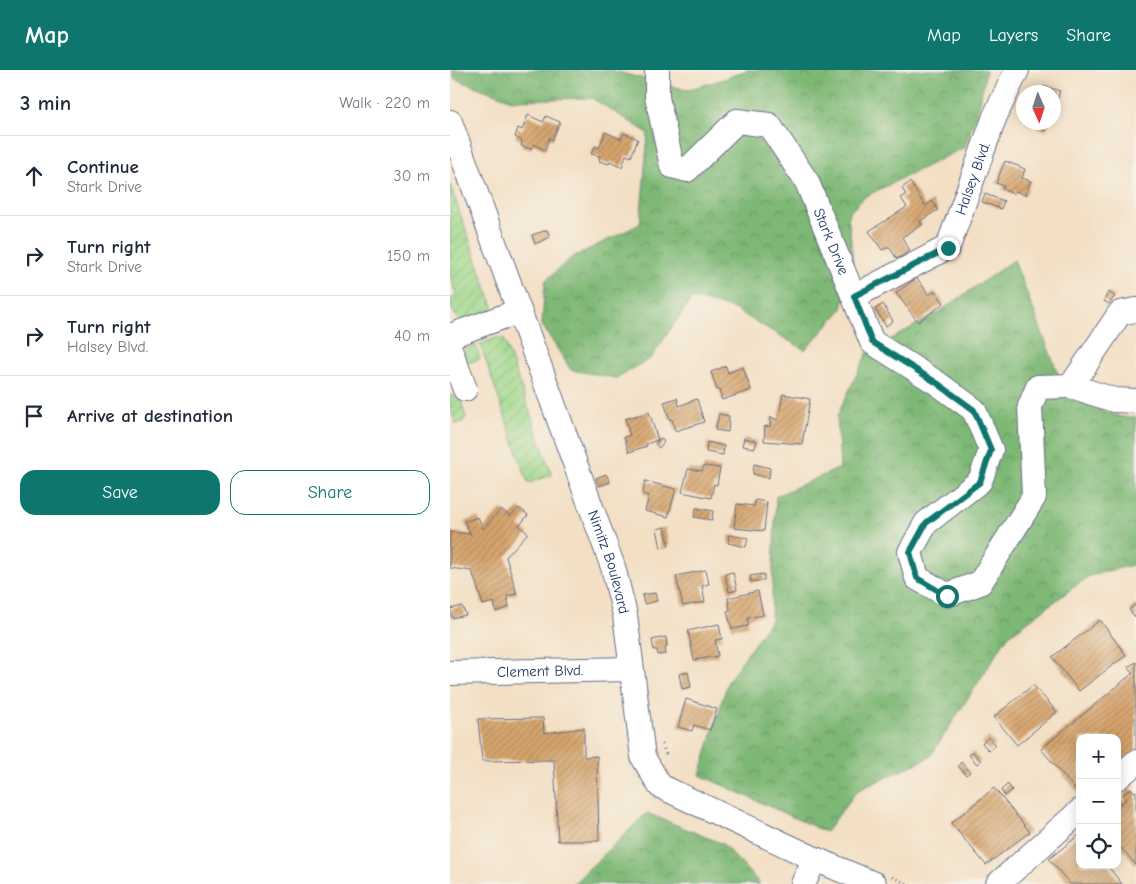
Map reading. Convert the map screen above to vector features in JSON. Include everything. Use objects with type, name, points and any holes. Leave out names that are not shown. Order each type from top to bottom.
[{"type":"street","name":"Stark Drive","points":[[657,70],[657,97],[672,166],[686,170],[737,121],[769,125],[807,182],[872,342],[937,383],[974,410],[991,450],[980,482],[926,523],[910,552],[917,578],[947,596],[980,583],[1034,497],[1030,406],[1038,387],[1071,386]]},
{"type":"street","name":"Halsey Blvd.","points":[[854,296],[948,248],[995,116],[1018,70]]},
{"type":"street","name":"Nimitz Boulevard","points":[[450,122],[613,567],[625,616],[643,757],[660,786],[815,859],[882,880]]},
{"type":"street","points":[[1136,310],[1120,313],[1071,386],[1114,400],[1136,401]]},
{"type":"street","points":[[464,389],[451,336],[519,311]]},
{"type":"street","name":"Clement Blvd.","points":[[450,673],[631,669]]},
{"type":"street","points":[[1121,775],[1136,762]]},
{"type":"street","points":[[998,884],[1076,815]]},
{"type":"street","points":[[804,884],[815,859]]},
{"type":"path","points":[[660,740],[670,764]]},
{"type":"path","points":[[882,880],[908,884]]},
{"type":"green space","points":[[452,70],[610,70],[687,90],[746,70],[986,70],[980,102],[965,147],[866,196],[848,214],[853,260],[842,309],[805,350],[734,309],[692,298],[651,358],[616,378],[571,370],[542,325],[545,281],[571,258],[640,224],[648,133],[592,98],[512,100],[455,79]]},
{"type":"green space","points":[[450,185],[494,309],[461,321],[456,316],[450,303],[450,299],[457,296],[450,277]]},
{"type":"green space","points":[[1014,260],[1067,397],[1121,417],[1136,417],[1136,564],[1089,576],[1008,636],[930,757],[857,791],[826,832],[700,775],[728,681],[771,620],[776,496],[840,468],[837,416],[867,353],[939,312]]},
{"type":"green space","points":[[498,337],[504,339],[552,475],[528,483],[480,344]]},
{"type":"green space","points":[[476,345],[480,359],[467,363],[463,355],[464,350]]},
{"type":"green space","points":[[450,395],[460,399],[466,417],[462,422],[456,424],[450,407]]},
{"type":"green space","points":[[647,813],[723,844],[760,884],[573,884]]},
{"type":"building","points":[[528,115],[543,122],[546,116],[560,122],[552,140],[549,138],[545,150],[533,144],[531,149],[521,146],[522,141],[515,137],[518,128],[522,130]]},
{"type":"building","points":[[605,132],[621,139],[624,133],[638,139],[631,157],[626,155],[622,167],[610,161],[609,164],[599,161],[600,156],[591,154],[595,146],[599,148]]},
{"type":"building","points":[[1005,161],[1025,169],[1022,178],[1031,181],[1025,195],[1015,191],[1014,194],[1002,189],[1004,186],[996,183]]},
{"type":"building","points":[[910,182],[925,206],[932,201],[938,210],[920,221],[922,225],[902,237],[910,251],[897,259],[889,247],[882,250],[869,231],[907,207],[901,198],[906,195],[902,188]]},
{"type":"building","points":[[985,194],[1004,201],[1001,209],[982,202]]},
{"type":"building","points":[[547,230],[550,237],[535,244],[532,235]]},
{"type":"building","points":[[917,278],[929,295],[935,291],[944,303],[918,322],[896,293]]},
{"type":"building","points":[[1108,292],[1115,296],[1109,304],[1104,301]]},
{"type":"building","points":[[883,304],[893,321],[886,326],[875,309]]},
{"type":"building","points":[[726,366],[728,373],[743,367],[751,390],[722,400],[711,372]]},
{"type":"building","points":[[783,394],[810,399],[802,444],[764,441],[765,426],[770,427],[771,417],[778,420]]},
{"type":"building","points":[[677,398],[679,406],[697,399],[704,422],[675,431],[664,402]]},
{"type":"building","points":[[649,412],[658,440],[629,452],[624,437],[630,435],[625,419]]},
{"type":"building","points":[[719,414],[729,416],[728,432],[715,430]]},
{"type":"building","points":[[661,438],[664,442],[659,448],[655,444]]},
{"type":"building","points":[[744,438],[757,441],[755,448],[742,446]]},
{"type":"building","points":[[707,442],[724,446],[723,455],[706,452]]},
{"type":"building","points":[[754,464],[770,468],[769,478],[753,474]]},
{"type":"building","points":[[704,466],[720,468],[717,485],[714,484],[711,498],[682,492],[688,469],[702,471]]},
{"type":"building","points":[[606,474],[610,482],[599,486],[596,478]]},
{"type":"building","points":[[645,481],[676,489],[668,517],[645,511],[649,496],[643,494]]},
{"type":"building","points":[[755,500],[767,502],[764,531],[734,528],[737,504],[754,506]]},
{"type":"building","points":[[519,508],[528,515],[519,526],[528,533],[506,557],[517,594],[507,596],[509,607],[496,612],[494,602],[483,605],[472,571],[450,568],[450,532],[471,534],[464,522],[478,517],[483,529],[501,509],[510,516]]},
{"type":"building","points":[[696,508],[713,511],[712,520],[694,517]]},
{"type":"building","points":[[665,527],[669,546],[661,548],[657,529]]},
{"type":"building","points":[[729,535],[748,538],[746,547],[728,543]]},
{"type":"building","points":[[706,570],[709,584],[702,586],[705,602],[683,606],[676,576]]},
{"type":"building","points":[[733,572],[737,590],[729,592],[725,574]]},
{"type":"building","points":[[764,574],[764,580],[751,582],[750,576]]},
{"type":"building","points":[[758,591],[763,615],[748,618],[748,626],[732,629],[727,611],[730,610],[728,598]]},
{"type":"building","points":[[655,593],[657,601],[644,604],[642,595]]},
{"type":"building","points":[[1136,604],[1136,618],[1129,610]]},
{"type":"building","points":[[462,606],[466,615],[452,618],[450,609]]},
{"type":"building","points":[[1100,620],[1126,655],[1079,691],[1052,657]]},
{"type":"building","points":[[719,624],[722,639],[715,640],[718,656],[694,660],[688,631]]},
{"type":"building","points":[[666,637],[666,654],[658,655],[657,650],[654,650],[652,640]]},
{"type":"building","points":[[1136,662],[1136,750],[1121,763],[1121,734],[1076,734],[1076,790],[1041,749],[1133,673],[1128,667]]},
{"type":"building","points":[[688,672],[691,687],[682,689],[679,674]]},
{"type":"building","points":[[1033,685],[1057,712],[1017,745],[994,717]]},
{"type":"building","points":[[686,699],[717,709],[710,730],[694,725],[692,731],[678,727]]},
{"type":"building","points":[[543,718],[544,733],[584,728],[584,757],[597,756],[599,841],[558,841],[554,760],[482,761],[478,719]]},
{"type":"building","points":[[989,737],[996,745],[989,751],[982,743]]},
{"type":"building","points":[[973,752],[981,761],[977,764],[969,755]]},
{"type":"building","points":[[961,762],[970,772],[966,775],[958,766]]},
{"type":"building","points":[[1008,784],[1012,790],[1005,796],[1001,790]]},
{"type":"building","points":[[994,788],[1030,832],[986,865],[951,823]]},
{"type":"building","points":[[1131,788],[1134,792],[1136,791],[1136,865],[1121,848],[1121,803],[1126,799],[1123,795]]},
{"type":"building","points":[[1076,837],[1076,869],[1110,869],[1122,884],[1070,884],[1049,859]]},
{"type":"route","points":[[947,596],[917,578],[910,552],[926,523],[980,482],[991,450],[974,410],[937,383],[872,342],[854,296],[948,248]]}]
